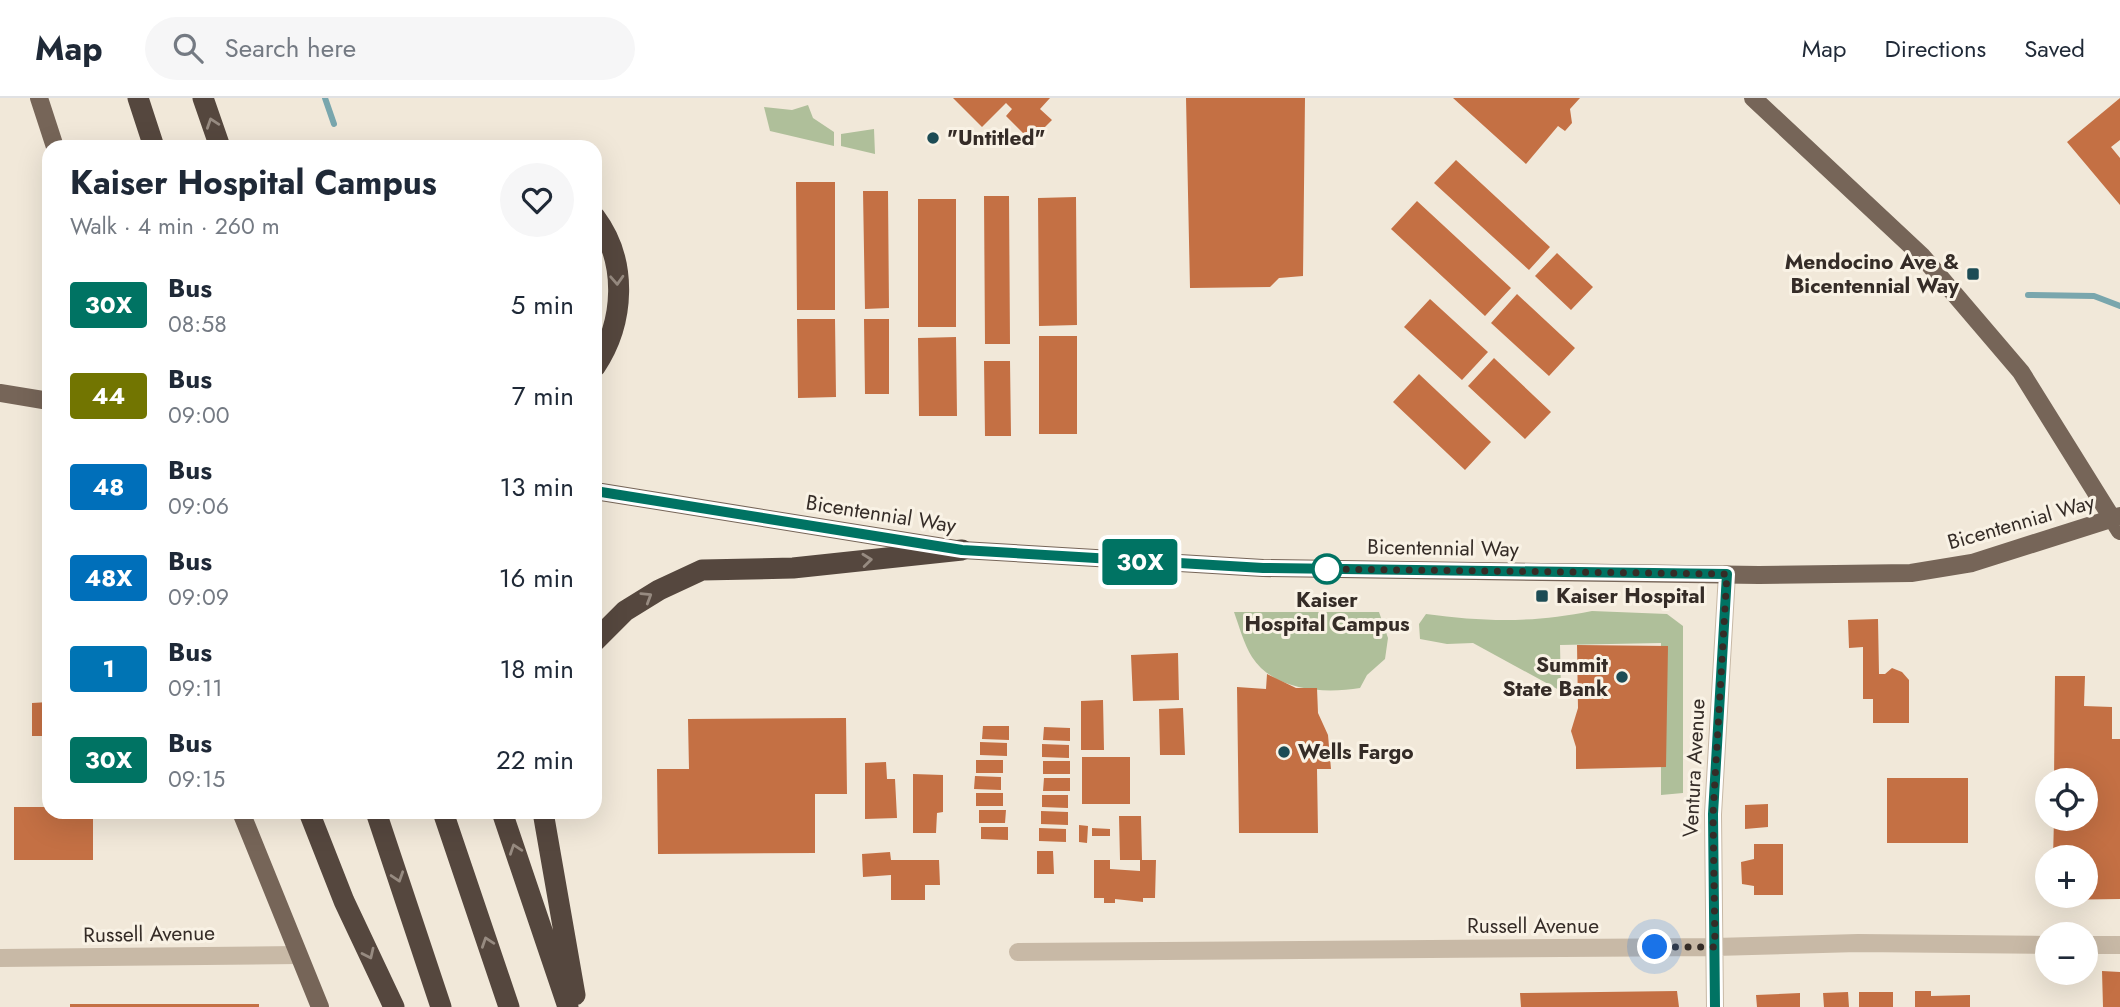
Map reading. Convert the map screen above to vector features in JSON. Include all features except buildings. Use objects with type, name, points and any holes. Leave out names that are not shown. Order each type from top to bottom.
[{"type":"highway","points":[[138,98],[152,140]]},
{"type":"highway","points":[[203,98],[218,140]]},
{"type":"highway","points":[[602,229],[616,254],[618,283],[618,316],[602,357]]},
{"type":"highway","points":[[602,634],[625,611],[659,590],[702,570],[793,568],[962,550]]},
{"type":"highway","points":[[312,819],[344,901],[394,1007]]},
{"type":"highway","points":[[378,819],[441,1007]]},
{"type":"highway","points":[[445,819],[509,1007]]},
{"type":"highway","points":[[504,819],[568,1007]]},
{"type":"highway","points":[[544,819],[577,1007]]},
{"type":"main road","points":[[39,98],[53,140]]},
{"type":"main road","points":[[1753,98],[1922,256],[2021,372],[2117,522]]},
{"type":"main road","points":[[0,393],[42,400]]},
{"type":"main road","name":"Bicentennial Way","points":[[602,492],[962,550],[1263,568],[1727,574],[1912,573],[1972,563],[2117,522]]},
{"type":"main road","points":[[244,819],[320,1007]]},
{"type":"street","name":"Ventura Avenue","points":[[1715,1007],[1713,814],[1727,574]]},
{"type":"street","name":"Russell Avenue","points":[[1018,952],[1715,947],[1857,943],[2035,944]]},
{"type":"street","points":[[2098,945],[2120,945]]},
{"type":"street","name":"Russell Avenue","points":[[0,958],[298,955]]},
{"type":"green space","points":[[808,105],[813,118],[834,132],[834,146],[770,131],[764,107],[792,110]]},
{"type":"green space","points":[[874,129],[875,154],[841,146],[841,134]]},
{"type":"green space","points":[[1592,611],[1667,614],[1683,626],[1683,793],[1661,795],[1661,643],[1560,645],[1561,691],[1473,643],[1447,644],[1420,639],[1419,624],[1426,614],[1509,620],[1549,618]]},
{"type":"green space","points":[[1234,612],[1379,612],[1388,638],[1385,659],[1367,675],[1360,688],[1301,688],[1273,677],[1261,668],[1244,641]]},
{"type":"waterway","points":[[325,98],[334,124]]},
{"type":"waterway","points":[[2028,295],[2094,296],[2120,306]]},
{"type":"bus line","name":"30X","points":[[602,492],[962,550],[1263,568],[1727,574],[1713,814],[1715,1007]]},
{"type":"place","name":"\"Untitled\"","points":[[933,138]]},
{"type":"place","name":"Mendocino Ave & Bicentennial Way","points":[[1973,274]]},
{"type":"place","name":"Kaiser Hospital Campus","points":[[1327,569]]},
{"type":"place","name":"Kaiser Hospital","points":[[1542,596]]},
{"type":"place","name":"Summit State Bank","points":[[1622,677]]},
{"type":"place","name":"Wells Fargo","points":[[1284,752]]},
{"type":"route","points":[[1327,569],[1324,569],[1727,574],[1713,814],[1715,947],[1655,947]]}]
